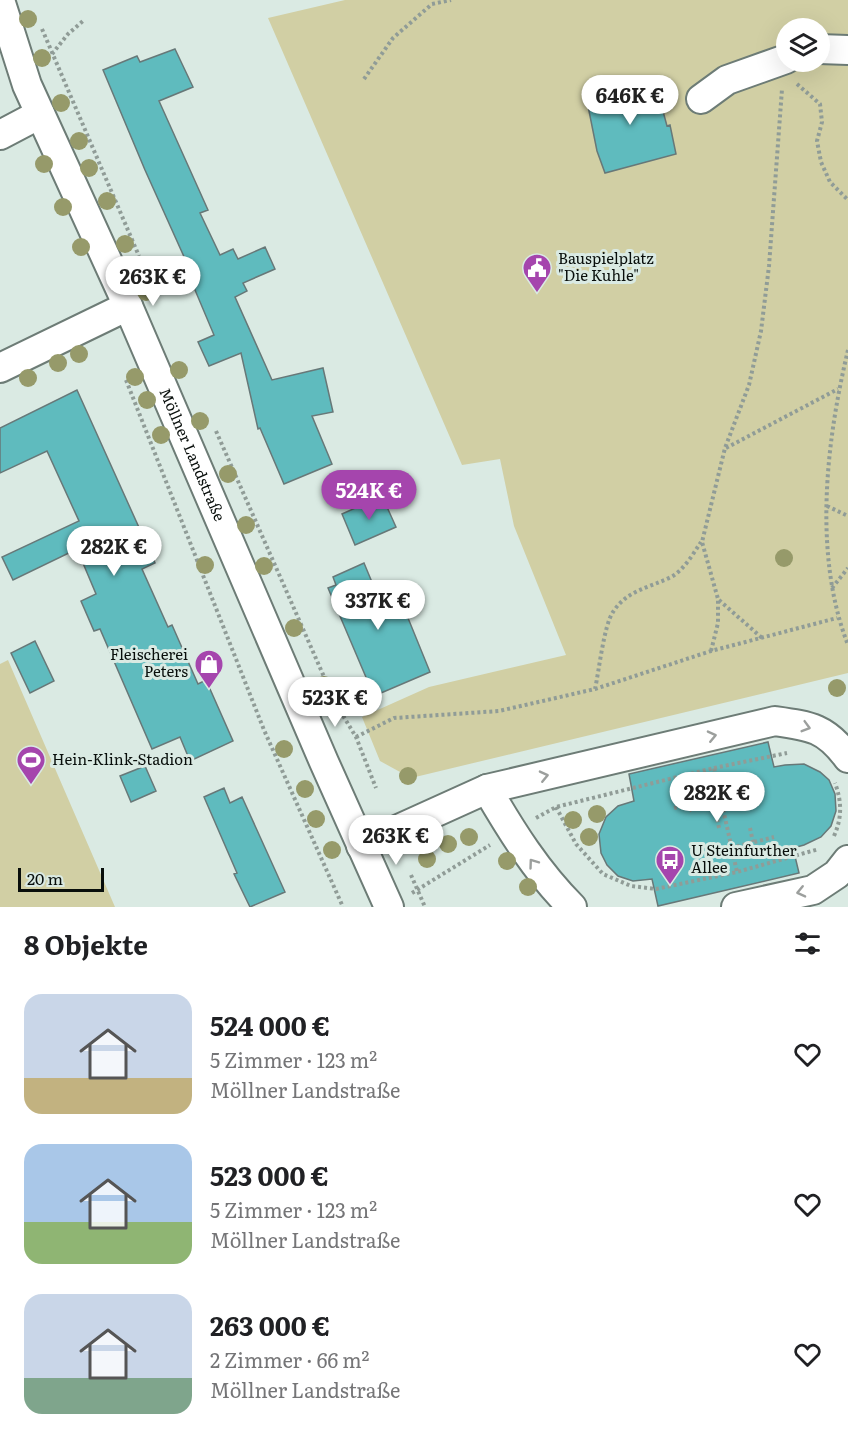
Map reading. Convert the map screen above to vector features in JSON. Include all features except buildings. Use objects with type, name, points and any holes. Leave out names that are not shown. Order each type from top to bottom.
[{"type":"street","name":"Möllner Landstraße","points":[[0,0],[37,108],[128,306],[389,907]]},
{"type":"street","points":[[830,49],[848,50]]},
{"type":"street","points":[[701,99],[727,80],[788,75]]},
{"type":"street","points":[[0,118],[37,108]]},
{"type":"street","points":[[0,135],[37,108]]},
{"type":"street","points":[[0,368],[128,306]]},
{"type":"street","points":[[361,846],[487,789],[776,721],[813,728],[835,740],[840,766]]},
{"type":"street","points":[[487,789],[512,832],[535,865],[572,907]]},
{"type":"street","points":[[736,907],[813,890],[837,874],[848,860]]},
{"type":"path","points":[[364,79],[393,38],[432,4],[451,0]]},
{"type":"path","points":[[52,54],[68,34],[83,21]]},
{"type":"path","points":[[39,22],[140,257]]},
{"type":"path","points":[[595,689],[611,614],[625,598],[672,576],[690,560],[702,542],[725,448],[749,386],[761,331],[769,266],[782,90],[788,75],[820,104],[822,122],[818,141],[820,162],[830,182],[848,200]]},
{"type":"path","points":[[848,350],[838,389],[827,480],[832,588],[837,618],[848,645]]},
{"type":"path","points":[[123,373],[264,730],[343,907]]},
{"type":"path","points":[[725,448],[838,389]]},
{"type":"path","points":[[215,430],[336,704],[356,737],[376,788]]},
{"type":"path","points":[[827,506],[848,516]]},
{"type":"path","points":[[702,542],[718,599],[718,623],[711,651]]},
{"type":"path","points":[[832,588],[848,568]]},
{"type":"path","points":[[718,599],[762,638]]},
{"type":"path","points":[[356,737],[394,718],[499,711],[595,689],[711,651],[837,618]]},
{"type":"path","points":[[417,890],[556,807],[714,768],[786,753],[794,754]]},
{"type":"path","points":[[556,807],[576,844],[603,874],[631,886],[656,889],[737,873],[817,850],[835,835],[842,812],[840,766]]},
{"type":"path","points":[[714,768],[737,873]]},
{"type":"path","points":[[674,808],[721,798]]},
{"type":"path","points":[[687,805],[692,811]]},
{"type":"path","points":[[719,828],[716,814],[724,812]]},
{"type":"path","points":[[750,828],[753,842]]},
{"type":"path","points":[[731,848],[774,837]]},
{"type":"path","points":[[411,875],[424,907]]},
{"type":"shaded area","points":[[345,0],[848,0],[848,673],[411,778],[380,761],[362,717],[429,687],[566,655],[514,526],[500,459],[462,465],[268,18]]},
{"type":"shaded area","name":"Hein-Klink-Stadion","points":[[8,660],[115,907],[0,907],[0,664]]},
{"type":"place","name":"Bauspielplatz \"Die Kuhle\"","points":[[537,294]]},
{"type":"place","name":"Fleischerei Peters","points":[[209,690]]},
{"type":"place","name":"Hein-Klink-Stadion","points":[[31,786]]},
{"type":"place","name":"U Steinfurther Allee","points":[[670,886]]}]
